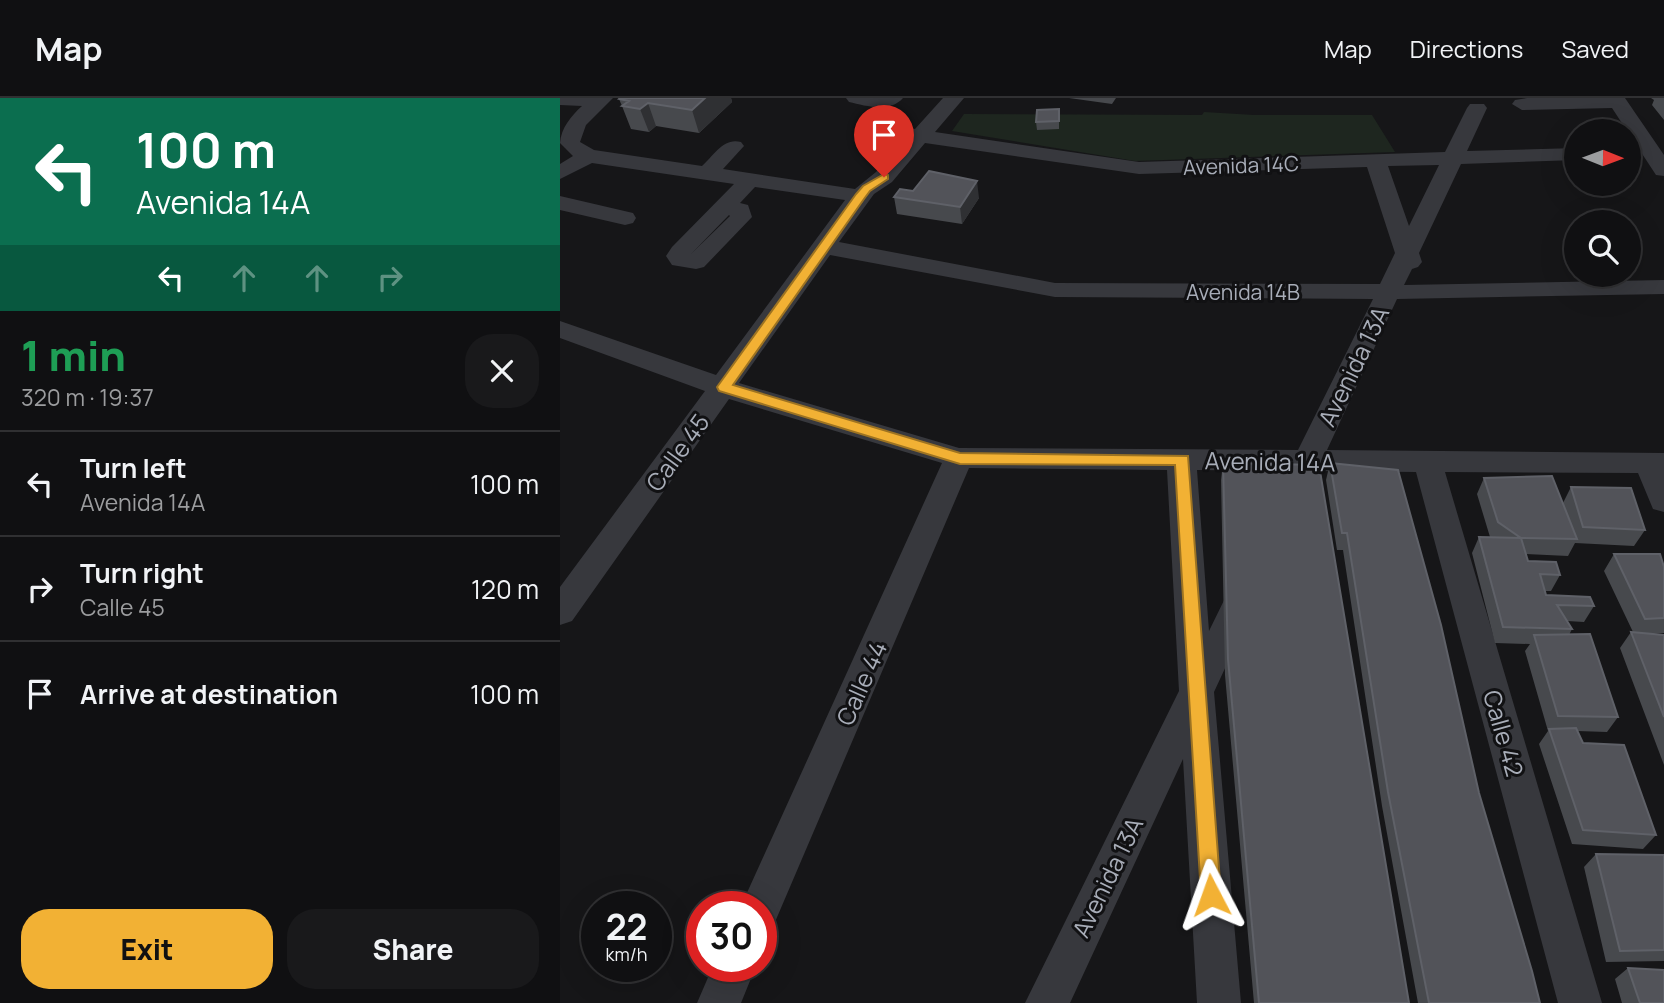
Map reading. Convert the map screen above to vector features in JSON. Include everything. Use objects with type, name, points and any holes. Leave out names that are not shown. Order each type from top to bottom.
[{"type":"street","points":[[856,98],[877,102],[893,98]]},
{"type":"street","name":"Calle 45","points":[[560,612],[572,575],[724,387],[863,192],[884,177],[939,98]]},
{"type":"street","name":"Calle 45","points":[[913,135],[954,98]]},
{"type":"street","points":[[560,99],[601,99]]},
{"type":"street","points":[[601,99],[570,120],[570,143],[576,150],[589,156],[750,180],[863,192]]},
{"type":"street","points":[[1522,104],[1616,100],[1664,170]]},
{"type":"street","name":"Avenida 13A","points":[[1289,499],[1476,108]]},
{"type":"street","name":"Avenida 14C","points":[[876,130],[1139,168],[1564,154]]},
{"type":"street","points":[[708,173],[734,146]]},
{"type":"street","points":[[1642,151],[1651,151]]},
{"type":"street","points":[[560,173],[589,156]]},
{"type":"street","points":[[1375,160],[1420,292]]},
{"type":"street","points":[[726,207],[750,180]]},
{"type":"street","points":[[560,203],[625,218]]},
{"type":"street","name":"Avenida 14B","points":[[826,247],[1055,290],[1420,292],[1664,287]]},
{"type":"street","name":"Avenida 14A","points":[[560,329],[724,387],[960,458],[1656,463]]},
{"type":"street","name":"Calle 44","points":[[769,891],[960,458]]},
{"type":"street","points":[[1182,460],[1183,506],[1219,1003]]},
{"type":"street","name":"Calle 42","points":[[1428,462],[1580,1003]]},
{"type":"street","points":[[1656,463],[1664,500]]},
{"type":"street","name":"Avenida 13A","points":[[1047,1003],[1252,575]]},
{"type":"street","points":[[719,1003],[728,982]]},
{"type":"shaded area","points":[[1204,112],[1254,115],[1372,115],[1395,152],[1135,161],[952,131],[964,114],[1202,115]]},
{"type":"building","points":[[620,98],[705,98],[692,110],[648,103],[640,109],[622,106],[629,101]]},
{"type":"building","points":[[1059,109],[1059,121],[1036,122],[1037,110]]},
{"type":"building","points":[[929,171],[977,181],[960,207],[894,197],[900,189],[913,191]]},
{"type":"building","points":[[1223,463],[1319,465],[1409,1003],[1259,1003],[1228,659]]},
{"type":"building","points":[[1330,463],[1398,470],[1441,625],[1479,793],[1540,1003],[1429,1003],[1388,792],[1347,533],[1342,533]]},
{"type":"building","points":[[1552,476],[1577,539],[1521,538],[1498,522],[1484,478]]},
{"type":"building","points":[[1571,487],[1631,488],[1645,530],[1583,527]]},
{"type":"building","points":[[1479,537],[1521,538],[1528,561],[1556,562],[1560,575],[1540,574],[1546,595],[1590,597],[1594,606],[1557,605],[1572,629],[1503,627]]},
{"type":"building","points":[[1614,554],[1660,554],[1664,567],[1664,618],[1645,619]]},
{"type":"building","points":[[1631,632],[1664,635],[1664,717]]},
{"type":"building","points":[[1590,634],[1618,717],[1558,716],[1534,635]]},
{"type":"building","points":[[1576,728],[1583,743],[1624,745],[1656,835],[1583,830],[1549,729]]},
{"type":"building","points":[[1596,854],[1664,855],[1664,950],[1620,951]]},
{"type":"building","points":[[1628,968],[1664,970],[1664,1003],[1640,1003]]},
{"type":"route","points":[[884,177],[875,185],[866,188],[724,387],[960,458],[1182,460],[1182,492],[1211,895]]}]
